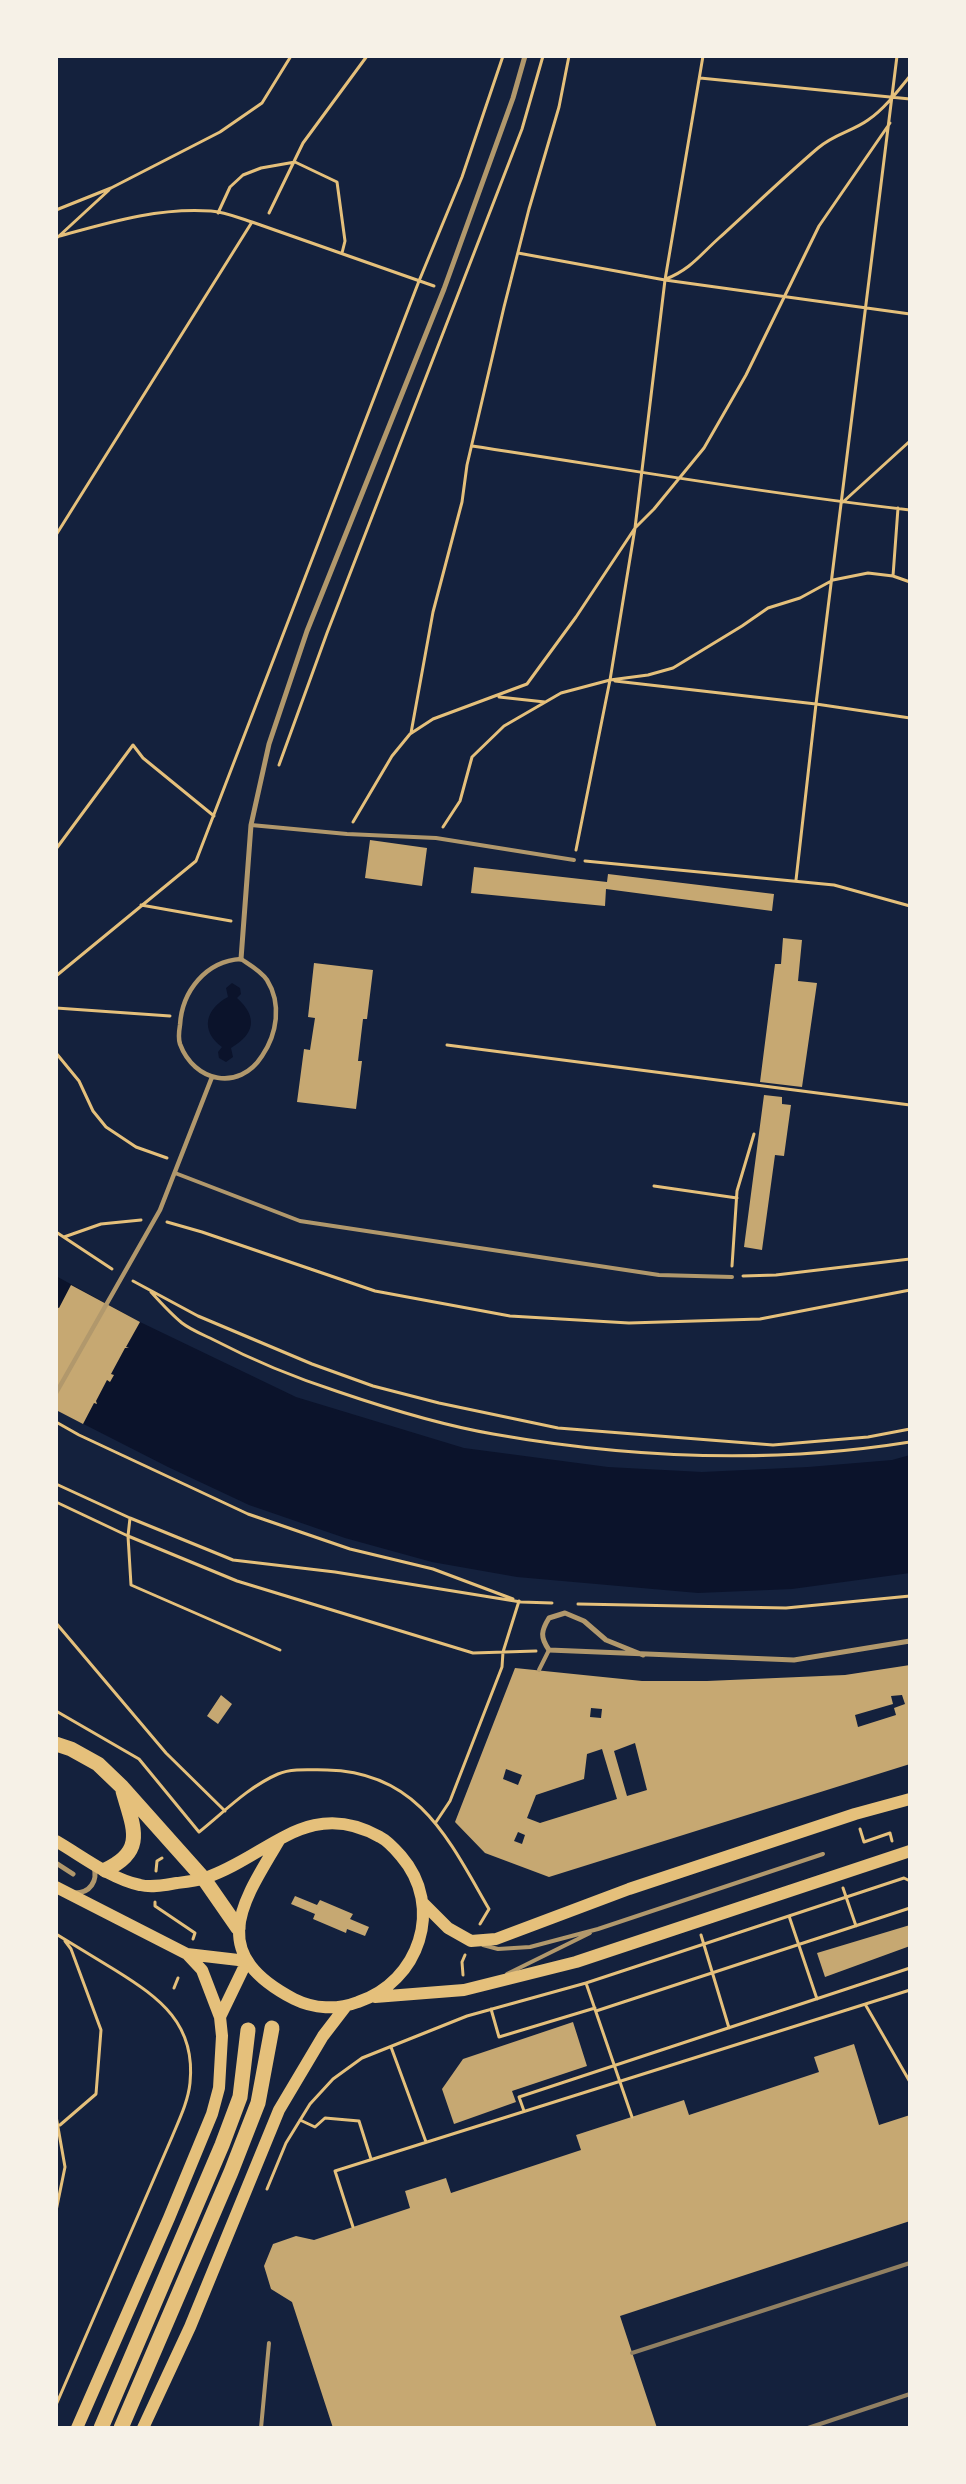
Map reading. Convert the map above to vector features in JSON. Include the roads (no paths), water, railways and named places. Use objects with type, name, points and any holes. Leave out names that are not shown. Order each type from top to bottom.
[{"type":"highway","points":[[56,1744],[71,1749],[98,1764],[122,1787],[204,1879],[238,1928]]},
{"type":"highway","points":[[106,1870],[121,1863],[134,1845],[134,1831],[122,1787]]},
{"type":"highway","points":[[121,2428],[231,2172],[258,2103],[272,2028]]},
{"type":"highway","points":[[101,2428],[222,2145],[240,2097],[248,2030]]},
{"type":"main road","points":[[422,1902],[448,1928],[471,1941],[496,1939],[628,1889],[855,1814],[910,1799]]},
{"type":"main road","points":[[56,1841],[106,1870],[140,1885],[156,1887],[204,1879],[230,1867],[304,1826],[340,1823],[359,1827],[381,1837],[406,1862],[415,1877],[422,1902],[423,1925],[418,1947],[402,1973],[392,1984],[373,1997]]},
{"type":"main road","points":[[280,1839],[245,1900],[238,1928],[247,1961],[266,1980],[295,2000],[327,2008],[346,2006],[373,1997],[464,1990],[576,1962],[697,1920],[910,1851]]},
{"type":"main road","points":[[61,1890],[189,1948],[247,1961]]},
{"type":"main road","points":[[76,2428],[169,2218],[212,2114],[219,2088],[222,2036],[220,2017],[202,1970],[189,1948]]},
{"type":"main road","points":[[220,2017],[247,1961]]},
{"type":"main road","points":[[143,2428],[190,2327],[279,2110],[323,2036],[346,2006]]},
{"type":"street","points":[[241,958],[251,826],[269,744],[308,631],[444,289],[513,98],[525,56]]},
{"type":"street","points":[[241,958],[257,969],[267,980],[276,1012],[274,1034],[262,1057],[246,1074],[227,1079],[212,1077],[196,1068],[186,1056],[179,1042],[185,998],[198,979],[214,966],[228,960],[241,958]]},
{"type":"street","points":[[56,1393],[155,1218],[212,1077]]},
{"type":"street","points":[[643,1655],[606,1640],[584,1621],[565,1613],[549,1618],[541,1631],[542,1640],[549,1650],[643,1655],[794,1660],[910,1641]]},
{"type":"street","points":[[61,1890],[83,1893],[90,1889],[95,1881],[92,1862]]},
{"type":"street","points":[[56,1863],[73,1874]]},
{"type":"lane","points":[[251,826],[347,834],[436,838],[574,860]]},
{"type":"lane","points":[[175,1172],[300,1221],[659,1275],[732,1277]]},
{"type":"lane","points":[[540,1670],[549,1650]]},
{"type":"lane","points":[[471,1941],[498,1949],[530,1947],[598,1929],[823,1854]]},
{"type":"lane","points":[[489,1983],[598,1929]]},
{"type":"lane","points":[[261,2428],[269,2343]]},
{"type":"water","points":[[232,983],[240,988],[241,994],[237,998],[248,1012],[251,1018],[251,1025],[245,1037],[231,1048],[233,1057],[226,1062],[219,1058],[218,1052],[222,1047],[210,1034],[208,1021],[214,1008],[228,997],[226,988]]},
{"type":"water","points":[[56,1276],[140,1322],[296,1397],[464,1448],[608,1467],[702,1472],[808,1467],[892,1460],[910,1455],[910,1573],[792,1589],[698,1593],[517,1577],[432,1562],[345,1538],[249,1505],[168,1467],[56,1410]]},
{"type":"railway","points":[[632,2353],[910,2263]]},
{"type":"railway","points":[[808,2428],[910,2394]]}]
